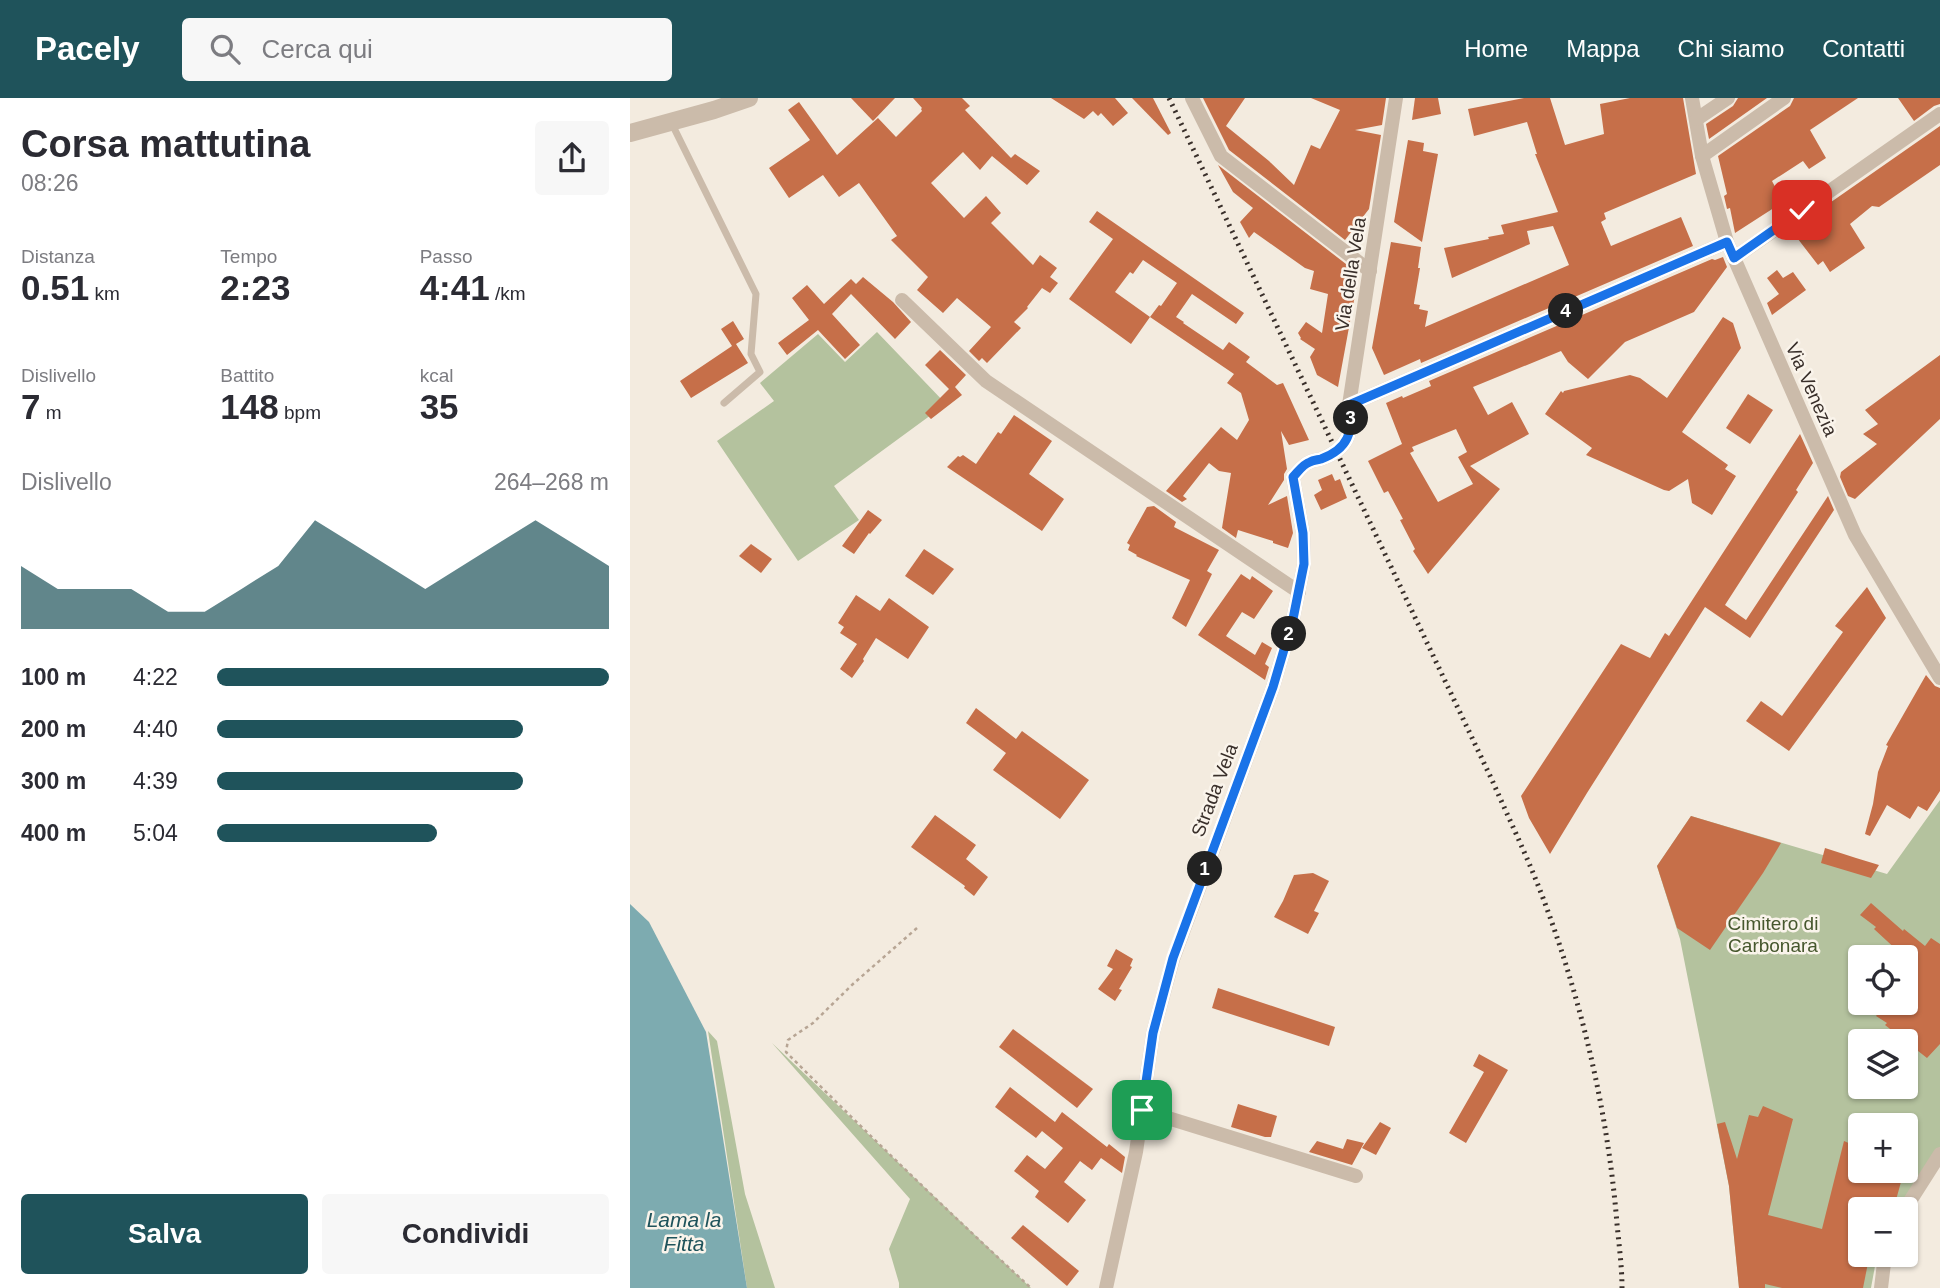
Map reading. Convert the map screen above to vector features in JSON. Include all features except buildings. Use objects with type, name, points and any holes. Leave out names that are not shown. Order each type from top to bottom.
[{"type":"street","points":[[630,133],[749,98]]},
{"type":"street","points":[[1192,98],[1221,156],[1370,271]]},
{"type":"street","name":"Via della Vela","points":[[1336,451],[1348,438],[1351,417],[1349,405],[1396,98]]},
{"type":"street","name":"Via Venezia","points":[[1692,98],[1702,156],[1727,242],[1855,535],[1940,678]]},
{"type":"street","points":[[1697,120],[1728,98]]},
{"type":"street","points":[[1702,156],[1784,98]]},
{"type":"street","points":[[1734,258],[1940,114]]},
{"type":"street","points":[[1349,405],[1727,242]]},
{"type":"street","points":[[902,300],[986,381],[1299,592]]},
{"type":"street","name":"Strada Vela","points":[[1106,1288],[1136,1152],[1153,1033],[1173,958],[1273,687],[1293,619],[1304,564],[1303,533],[1293,477],[1308,462],[1336,451]]},
{"type":"street","points":[[1142,1110],[1356,1175]]},
{"type":"street","points":[[1913,1197],[1940,1154]]},
{"type":"street","points":[[1881,1288],[1884,1267]]},
{"type":"lane","points":[[671,122],[756,294],[751,354],[760,372],[724,403]]},
{"type":"path","points":[[917,928],[813,1023],[788,1040],[786,1052],[939,1204],[1031,1288]]},
{"type":"green space","points":[[877,332],[946,404],[834,486],[859,520],[798,561],[717,441],[774,401],[760,383],[818,334],[845,362]]},
{"type":"green space","name":"Cimitero di Carbonara","points":[[1940,800],[1940,1147],[1921,1179],[1908,1197],[1848,1197],[1848,1267],[1875,1267],[1871,1288],[1739,1288],[1729,1186],[1680,939],[1657,866],[1691,816],[1887,874]]},
{"type":"green space","points":[[708,1031],[717,1041],[745,1194],[775,1288],[747,1288]]},
{"type":"green space","points":[[772,1043],[1031,1288],[899,1288],[889,1249],[910,1199]]},
{"type":"water","name":"Lama la Fitta","points":[[630,904],[649,922],[706,1032],[747,1288],[630,1288]]},
{"type":"railway","points":[[1169,98],[1492,780],[1543,898],[1570,977],[1600,1099],[1613,1182],[1622,1288]]},
{"type":"route","points":[[1142,1110],[1153,1033],[1173,958],[1273,687],[1293,619],[1304,564],[1303,533],[1293,477],[1308,462],[1322,458],[1343,445],[1350,431],[1349,405],[1727,242],[1734,258],[1802,210]]}]
